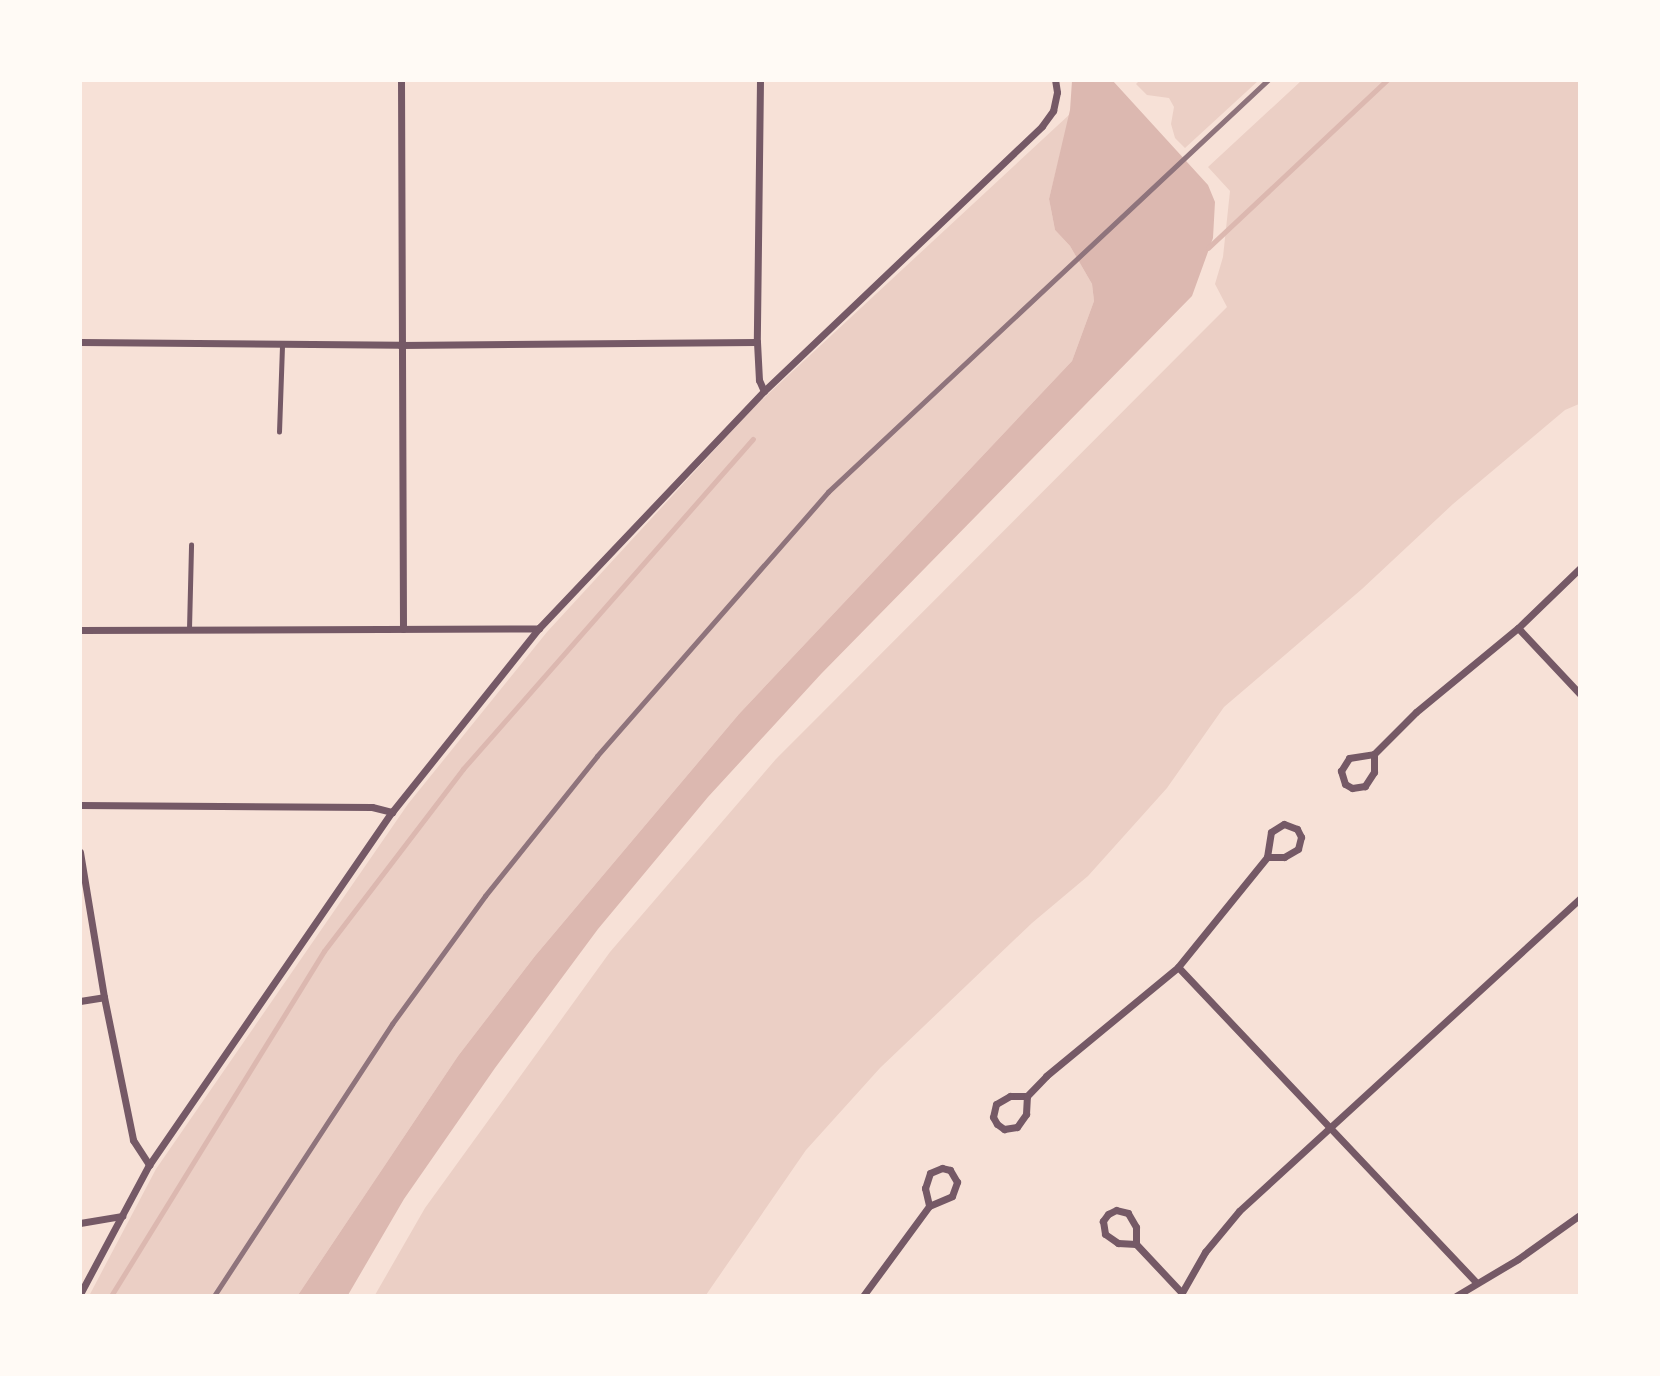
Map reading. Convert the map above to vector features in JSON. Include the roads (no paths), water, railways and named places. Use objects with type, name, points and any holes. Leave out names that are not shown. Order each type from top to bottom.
[{"type":"street","points":[[401,80],[403,629]]},
{"type":"street","points":[[760,80],[757,342],[759,380],[764,391]]},
{"type":"street","points":[[80,1294],[149,1165],[392,812],[539,628],[764,391],[1042,126],[1053,111],[1057,92],[1055,80]]},
{"type":"street","points":[[80,342],[400,345],[757,342]]},
{"type":"street","points":[[1374,754],[1374,772],[1365,786],[1352,788],[1345,784],[1341,777],[1343,764],[1357,755],[1374,754],[1416,712],[1518,628],[1580,568]]},
{"type":"street","points":[[80,629],[539,628]]},
{"type":"street","points":[[1518,628],[1580,694]]},
{"type":"street","points":[[80,805],[372,807],[392,812]]},
{"type":"street","points":[[1027,1096],[1010,1096],[996,1104],[993,1117],[997,1124],[1004,1129],[1017,1127],[1026,1114],[1027,1096],[1065,1058],[1178,967],[1267,857],[1271,832],[1284,824],[1297,829],[1301,837],[1298,849],[1284,857],[1267,857]]},
{"type":"street","points":[[80,852],[104,997],[133,1140],[149,1165]]},
{"type":"street","points":[[1136,1244],[1118,1243],[1105,1234],[1103,1221],[1108,1214],[1115,1210],[1128,1213],[1136,1227],[1136,1244],[1181,1294],[1223,1229],[1580,898]]},
{"type":"street","points":[[1178,967],[1476,1282]]},
{"type":"street","points":[[80,1001],[104,997]]},
{"type":"street","points":[[863,1296],[929,1206],[946,1201],[957,1189],[956,1176],[950,1170],[942,1168],[930,1173],[925,1188],[929,1206]]},
{"type":"street","points":[[1456,1296],[1518,1259],[1580,1215]]},
{"type":"street","points":[[80,1223],[122,1216]]},
{"type":"lane","points":[[279,432],[282,344]]},
{"type":"lane","points":[[189,629],[191,545]]},
{"type":"waterway","points":[[1208,248],[1387,80]]},
{"type":"waterway","points":[[111,1296],[324,951],[463,769],[753,439]]},
{"type":"railway","points":[[214,1296],[392,1024],[485,896],[597,756],[828,492],[1268,80]]}]
